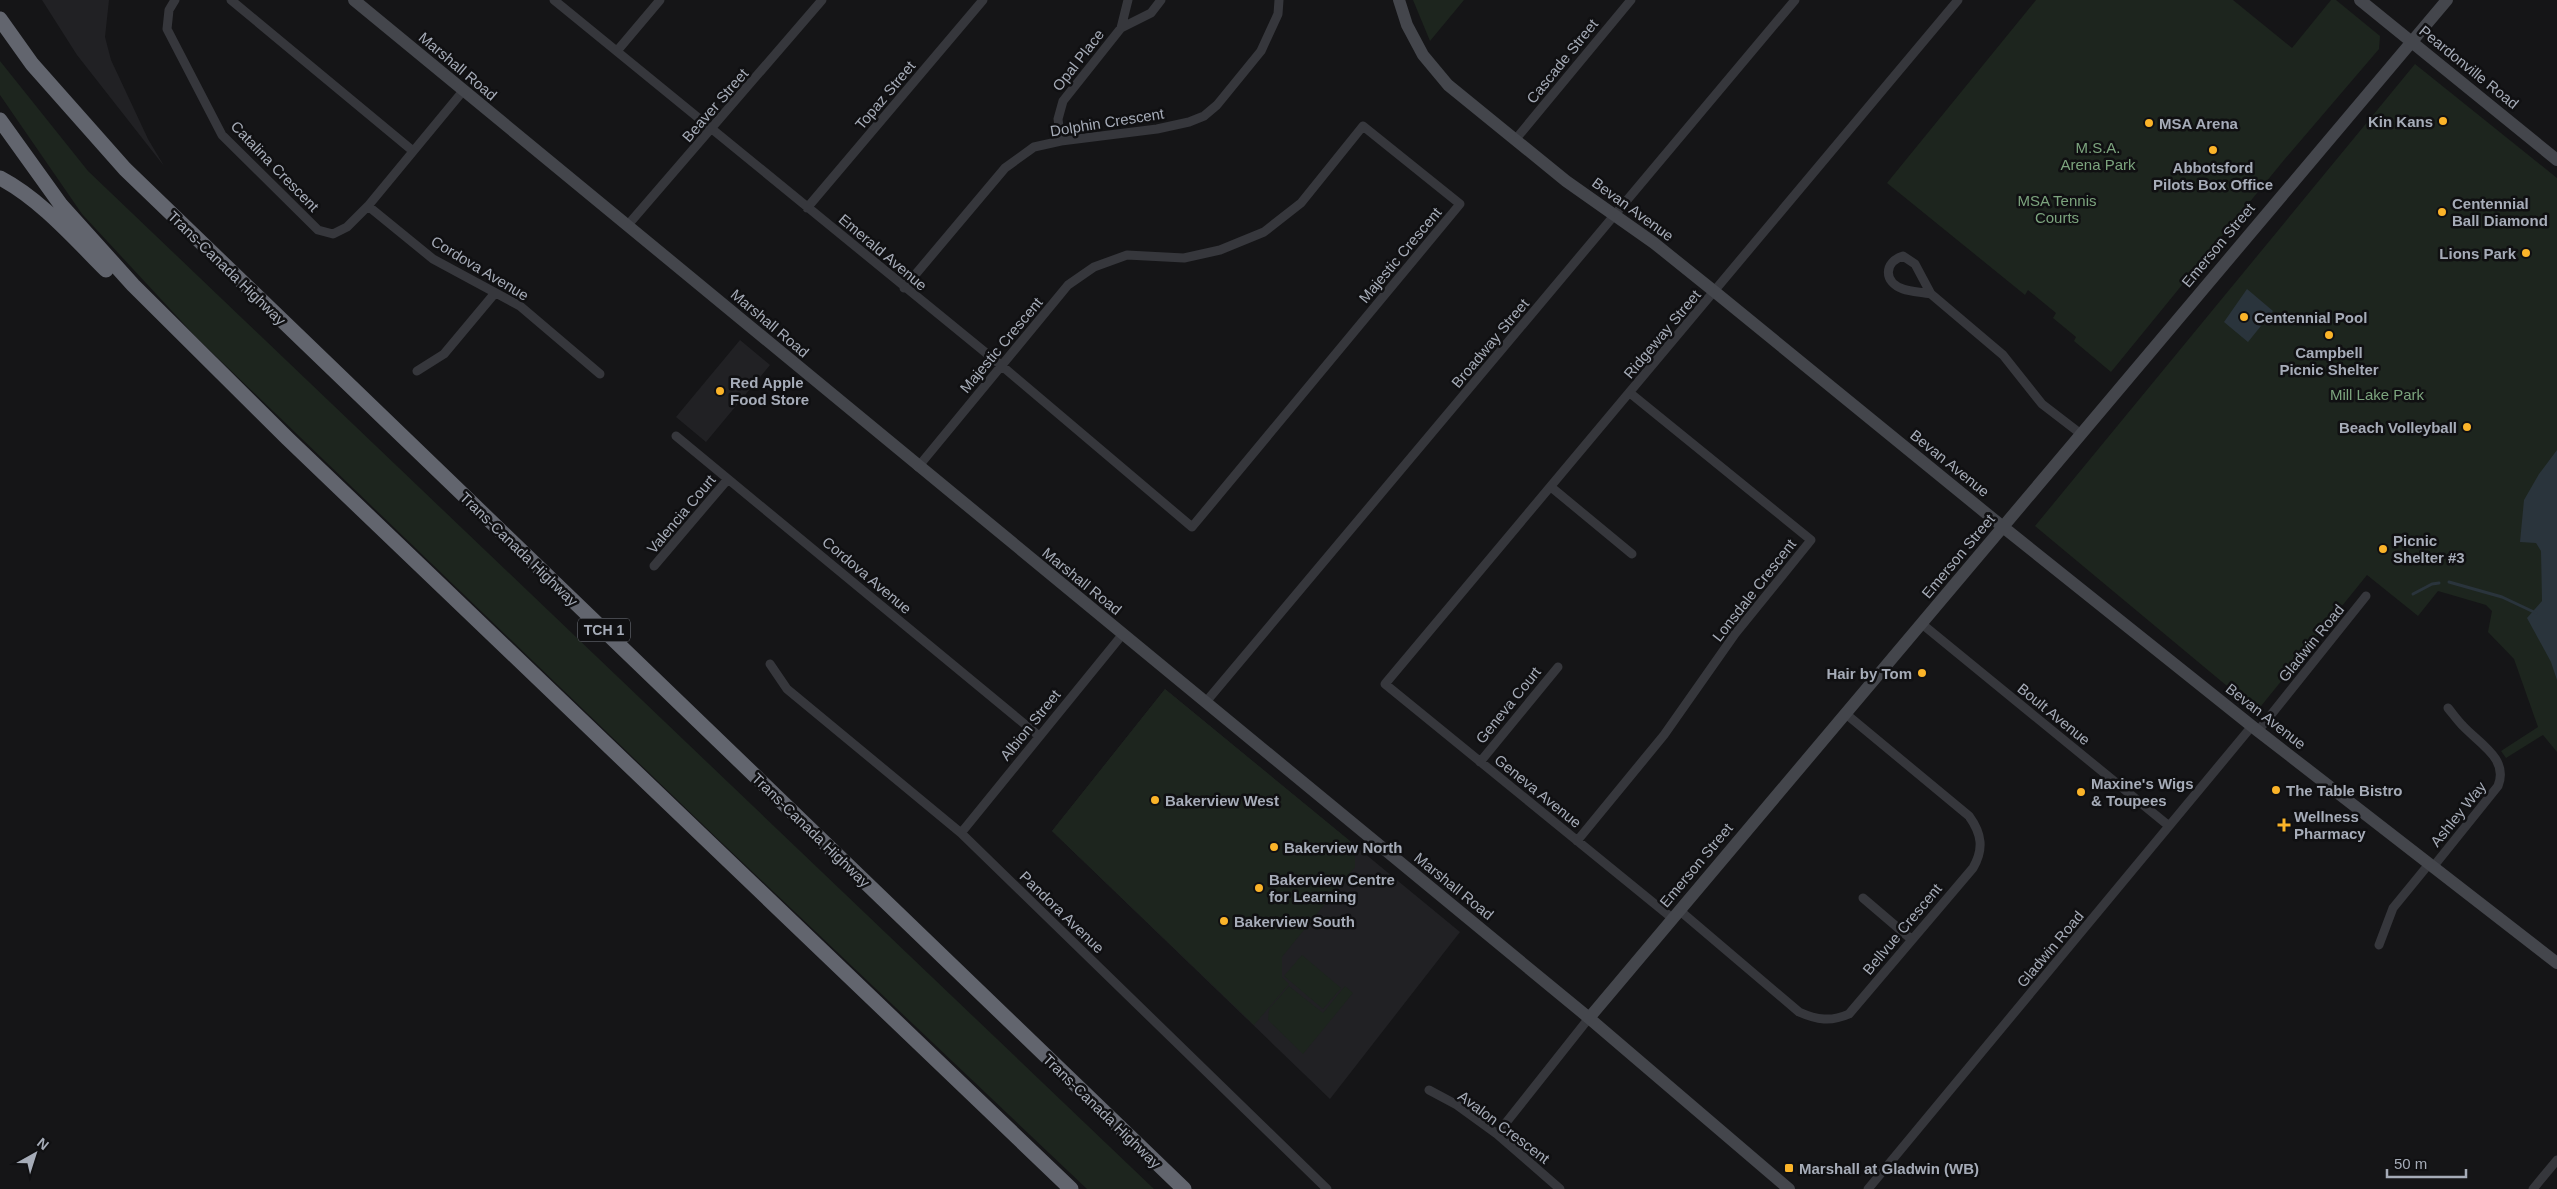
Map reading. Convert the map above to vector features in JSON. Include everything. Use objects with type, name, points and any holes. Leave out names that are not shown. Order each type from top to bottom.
[{"type":"highway","name":"Trans-Canada Highway","points":[[0,19],[32,64],[125,169],[1184,1189]]},
{"type":"highway","points":[[0,120],[61,205],[133,285],[287,438]]},
{"type":"highway","points":[[0,178],[28,197],[69,232],[128,291],[287,438],[1071,1189]]},
{"type":"main road","name":"Marshall Road","points":[[354,0],[918,467],[1589,1018],[1789,1189]]},
{"type":"main road","name":"Bevan Avenue","points":[[1399,0],[1407,25],[1423,55],[1448,84],[1515,140],[1566,181],[1615,215],[1715,292],[2003,527],[2255,728],[2431,866],[2556,959]]},
{"type":"main road","name":"Peardonville Road","points":[[2360,0],[2557,160]]},
{"type":"main road","name":"Emerson Street","points":[[1589,1018],[2410,41],[2447,0]]},
{"type":"street","name":"Catalina Crescent","points":[[175,0],[169,10],[167,29],[222,135],[318,230],[333,234],[347,227],[368,206],[463,91]]},
{"type":"street","points":[[231,0],[413,151]]},
{"type":"street","name":"Emerald Avenue","points":[[554,0],[904,288],[1002,366],[1192,527]]},
{"type":"street","points":[[617,51],[660,0]]},
{"type":"street","name":"Beaver Street","points":[[627,226],[712,130],[822,0]]},
{"type":"street","name":"Topaz Street","points":[[808,208],[982,0]]},
{"type":"street","points":[[1121,28],[1128,0]]},
{"type":"street","points":[[1121,28],[1151,13],[1161,0]]},
{"type":"street","name":"Dolphin Crescent","points":[[904,288],[1005,168],[1034,147],[1061,141],[1157,129],[1189,122],[1204,116],[1217,105],[1261,51],[1278,14],[1279,0]]},
{"type":"street","name":"Cascade Street","points":[[1515,140],[1631,0]]},
{"type":"street","name":"Broadway Street","points":[[1205,703],[1795,0]]},
{"type":"street","name":"Ridgeway Street","points":[[1385,684],[1630,394],[1958,0]]},
{"type":"street","name":"Opal Place","points":[[1061,141],[1058,119],[1063,100],[1121,28]]},
{"type":"street","name":"Majestic Crescent","points":[[918,467],[1068,285],[1094,267],[1127,255],[1184,258],[1220,250],[1264,232],[1301,202],[1363,126],[1460,204],[1192,527]]},
{"type":"street","name":"Cordova Avenue","points":[[368,206],[433,259],[520,306],[600,374]]},
{"type":"street","points":[[1931,294],[1902,289],[1897,286],[1887,276],[1888,266],[1895,259],[1903,256],[1910,259],[1915,264],[1931,294],[2003,355],[2028,389],[2042,404],[2080,434]]},
{"type":"street","points":[[417,370],[444,354],[495,293]]},
{"type":"street","name":"Lonsdale Crescent","points":[[1577,840],[1664,736],[1735,634],[1811,540],[1630,394]]},
{"type":"street","name":"Cordova Avenue","points":[[676,436],[1039,736]]},
{"type":"street","name":"Valencia Court","points":[[654,566],[728,479]]},
{"type":"street","points":[[1552,486],[1632,554]]},
{"type":"street","name":"Gladwin Road","points":[[1868,1189],[2169,826],[2255,728],[2366,596]]},
{"type":"street","name":"Boult Avenue","points":[[1922,624],[2169,826]]},
{"type":"street","name":"Albion Street","points":[[961,833],[1122,635]]},
{"type":"street","name":"Pandora Avenue","points":[[770,664],[787,689],[961,833],[1327,1189]]},
{"type":"street","name":"Geneva Court","points":[[1480,762],[1558,667]]},
{"type":"street","name":"Geneva Avenue","points":[[1385,684],[1577,840],[1676,914]]},
{"type":"street","name":"Ashley Way","points":[[2431,866],[2498,786],[2501,778],[2501,770],[2492,753],[2462,726],[2448,708]]},
{"type":"street","name":"Bellvue Crescent","points":[[1676,914],[1799,1012],[1814,1019],[1833,1019],[1849,1014],[1973,868],[1980,856],[1981,841],[1978,828],[1970,816],[1846,714]]},
{"type":"street","points":[[2379,945],[2393,908],[2431,866]]},
{"type":"street","points":[[1863,898],[1911,939]]},
{"type":"street","name":"Emerson Street","points":[[1497,1134],[1589,1018]]},
{"type":"street","name":"Avalon Crescent","points":[[1429,1090],[1457,1105],[1497,1134],[1560,1189]]},
{"type":"street","points":[[2533,1189],[2557,1160]]},
{"type":"shaded area","points":[[42,0],[109,0],[105,37],[111,60],[148,139],[164,166],[77,55]]},
{"type":"shaded area","points":[[2247,289],[2273,311],[2248,342],[2224,322]]},
{"type":"shaded area","points":[[740,340],[770,365],[706,442],[676,417]]},
{"type":"shaded area","points":[[2557,450],[2557,680],[2551,662],[2527,618],[2542,601],[2541,551],[2536,543],[2520,542],[2524,500],[2539,474]]},
{"type":"shaded area","name":"Bakerview Centre for Learning","points":[[1165,689],[1460,932],[1330,1099],[1052,831]]},
{"type":"green space","points":[[1413,0],[1464,0],[1430,41]]},
{"type":"green space","name":"M.S.A. Arena Park","points":[[2036,0],[2233,0],[2292,48],[2331,0],[2336,0],[2380,36],[2379,49],[2284,160],[2111,372],[2074,341],[2076,337],[2053,318],[2056,313],[2028,290],[2025,295],[1887,183]]},
{"type":"green space","points":[[0,61],[88,171],[1154,1189],[1087,1189],[720,841],[196,337],[82,214],[0,95]]},
{"type":"green space","name":"Mill Lake Park","points":[[2415,64],[2557,178],[2557,752],[2543,735],[2506,758],[2501,751],[2538,727],[2514,659],[2488,632],[2492,611],[2486,605],[2438,591],[2418,616],[2367,575],[2257,711],[2035,526]]},
{"type":"green space","name":"Bakerview Centre for Learning","points":[[1165,689],[1355,845],[1355,867],[1282,957],[1282,977],[1289,984],[1254,1025],[1052,831]]},
{"type":"green space","points":[[1302,955],[1341,988],[1323,1009],[1284,976]]},
{"type":"green space","points":[[1289,986],[1323,1013],[1345,986],[1353,993],[1303,1054],[1268,1020],[1269,1009]]},
{"type":"waterway","points":[[2449,582],[2502,597],[2536,613]]},
{"type":"waterway","points":[[2413,594],[2432,584],[2439,583]]},
{"type":"place","name":"Kin Kans","points":[[2443,121]]},
{"type":"place","name":"MSA Arena","points":[[2149,123]]},
{"type":"place","name":"Abbotsford Pilots Box Office","points":[[2213,150]]},
{"type":"place","name":"Centennial Ball Diamond","points":[[2442,212]]},
{"type":"place","name":"Lions Park","points":[[2526,253]]},
{"type":"place","name":"Centennial Pool","points":[[2244,317]]},
{"type":"place","name":"Campbell Picnic Shelter","points":[[2329,335]]},
{"type":"place","name":"Red Apple Food Store","points":[[720,391]]},
{"type":"place","name":"Beach Volleyball","points":[[2467,427]]},
{"type":"place","name":"Picnic Shelter #3","points":[[2383,549]]},
{"type":"place","name":"Hair by Tom","points":[[1922,673]]},
{"type":"place","name":"The Table Bistro","points":[[2276,790]]},
{"type":"place","name":"Maxine's Wigs & Toupees","points":[[2081,792]]},
{"type":"place","name":"Bakerview West","points":[[1155,800]]},
{"type":"place","name":"Wellness Pharmacy","points":[[2284,825]]},
{"type":"place","name":"Bakerview North","points":[[1274,847]]},
{"type":"place","name":"Bakerview Centre for Learning","points":[[1259,888]]},
{"type":"place","name":"Bakerview South","points":[[1224,921]]},
{"type":"place","name":"Marshall at Gladwin (WB)","points":[[1789,1168]]},
{"type":"park label","name":"MSA Tennis Courts","points":[[2057,208]]}]
